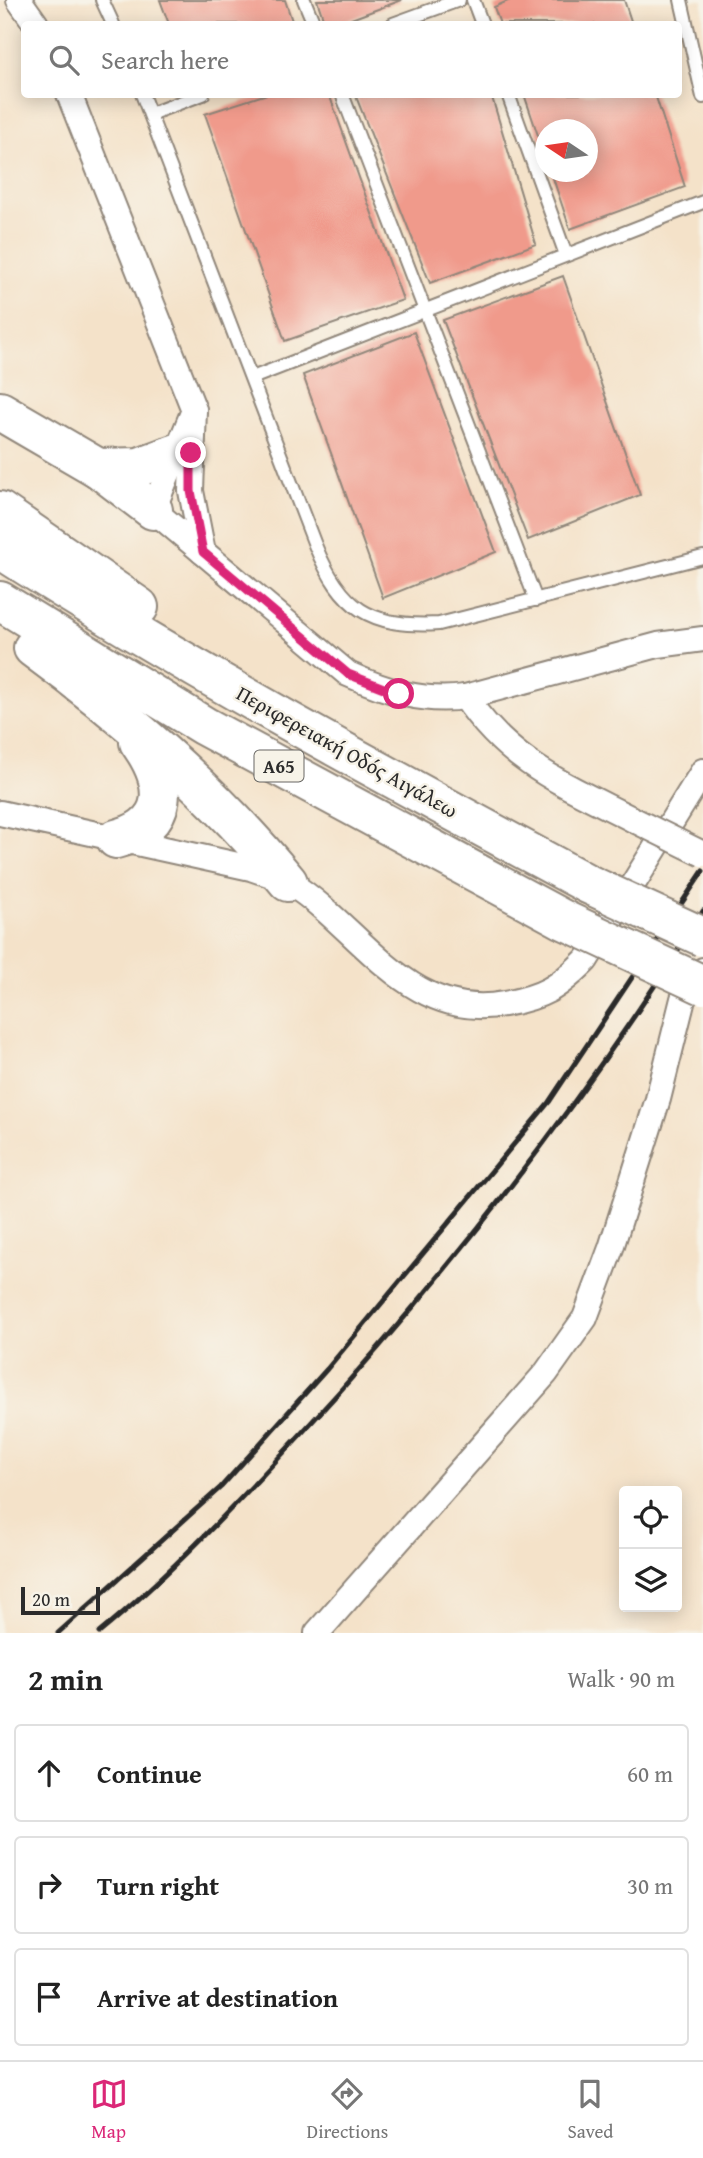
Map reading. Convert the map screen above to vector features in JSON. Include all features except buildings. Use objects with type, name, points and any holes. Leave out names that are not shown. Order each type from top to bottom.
[{"type":"highway","points":[[0,411],[98,468],[153,510]]},
{"type":"highway","points":[[98,468],[139,467],[174,454]]},
{"type":"highway","points":[[0,511],[83,570],[217,657],[302,730]]},
{"type":"highway","name":"Περιφερειακή Οδός Αιγάλεω","points":[[0,549],[80,600],[302,730],[588,884],[703,937]]},
{"type":"highway","name":"Περιφερειακή Οδός Αιγάλεω","points":[[0,601],[204,726],[564,920],[703,985]]},
{"type":"highway","points":[[0,624],[62,670],[125,724],[262,850],[288,882]]},
{"type":"highway","points":[[116,839],[135,834],[150,823],[159,806],[161,787],[156,768],[125,724]]},
{"type":"street","points":[[19,0],[34,21]]},
{"type":"street","points":[[71,98],[194,410],[191,491],[203,552]]},
{"type":"street","points":[[194,410],[153,510],[348,674],[399,694],[443,700],[465,697],[658,645],[703,639]]},
{"type":"street","points":[[465,697],[481,722],[510,751],[539,771],[703,854]]},
{"type":"street","points":[[0,813],[251,868],[288,882],[397,976],[441,1001],[472,1007],[492,1006],[543,995],[565,981],[586,960],[703,771]]},
{"type":"street","points":[[317,1633],[546,1373],[585,1318],[611,1248],[658,1099],[683,999],[703,970]]},
{"type":"lane","points":[[103,0],[112,21]]},
{"type":"lane","points":[[304,0],[313,21]]},
{"type":"lane","points":[[401,21],[459,0]]},
{"type":"lane","points":[[473,0],[481,21]]},
{"type":"lane","points":[[681,0],[703,97]]},
{"type":"lane","points":[[144,98],[314,545],[339,594],[359,609],[383,621],[412,626],[439,624],[703,557]]},
{"type":"lane","points":[[150,114],[192,98]]},
{"type":"lane","points":[[344,98],[536,600]]},
{"type":"lane","points":[[509,98],[566,256]]},
{"type":"lane","points":[[252,378],[703,202]]},
{"type":"railway","points":[[58,1633],[221,1487],[327,1369],[549,1102],[703,871]]},
{"type":"railway","points":[[99,1633],[152,1587],[227,1513],[355,1375],[409,1312],[563,1117],[612,1049],[703,911]]},
{"type":"route","points":[[191,453],[191,491],[203,552],[348,674],[399,694]]}]
